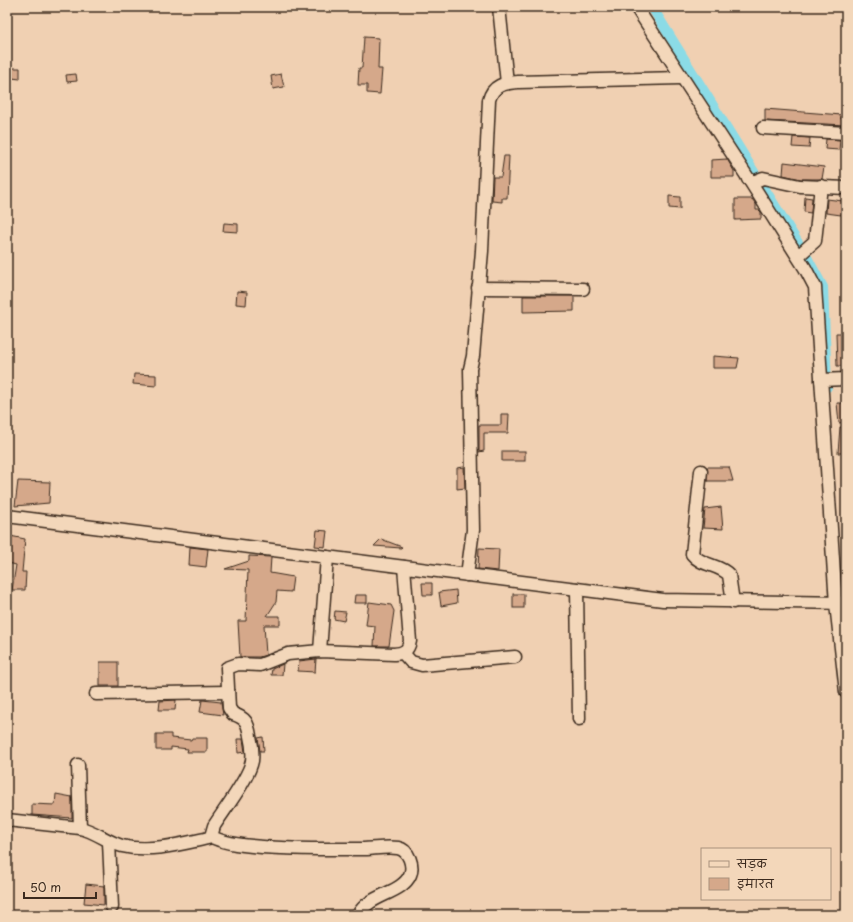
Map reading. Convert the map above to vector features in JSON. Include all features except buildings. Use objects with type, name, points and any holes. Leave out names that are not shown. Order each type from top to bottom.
[{"type":"street","points":[[499,7],[507,83]]},
{"type":"street","points":[[636,7],[681,78],[755,180],[801,254],[812,279],[817,297],[825,379],[846,692]]},
{"type":"street","points":[[467,575],[473,530],[470,369],[474,356],[482,251],[489,100],[491,92],[494,88],[507,83],[681,78]]},
{"type":"street","points":[[763,128],[846,133]]},
{"type":"street","points":[[755,180],[800,186],[846,188]]},
{"type":"street","points":[[801,254],[813,245],[816,238],[822,186]]},
{"type":"street","points":[[478,288],[583,289]]},
{"type":"street","points":[[825,379],[846,380]]},
{"type":"street","points":[[701,471],[692,554],[696,559],[716,566],[729,575],[733,602]]},
{"type":"street","points":[[7,516],[663,600],[841,604]]},
{"type":"street","points":[[320,651],[327,557]]},
{"type":"street","points":[[213,837],[212,833],[214,826],[247,774],[252,762],[252,746],[248,723],[246,720],[230,711],[227,668],[232,665],[260,665],[288,654],[320,651],[394,654],[404,653],[408,649],[410,641],[404,567]]},
{"type":"street","points":[[577,589],[579,719]]},
{"type":"street","points":[[404,653],[411,662],[422,665],[515,657]]},
{"type":"street","points":[[96,694],[228,692]]},
{"type":"street","points":[[78,765],[80,828]]},
{"type":"street","points":[[7,820],[86,829],[110,842],[124,846],[166,847],[213,837],[225,843],[248,846],[360,849],[399,848],[406,852],[410,858],[411,867],[411,874],[407,880],[399,886],[370,901],[363,907],[358,915]]},
{"type":"street","points":[[110,842],[112,907]]},
{"type":"waterway","points":[[652,7],[808,259],[823,287],[827,387]]},
{"type":"waterway","points":[[841,596],[846,630]]}]
